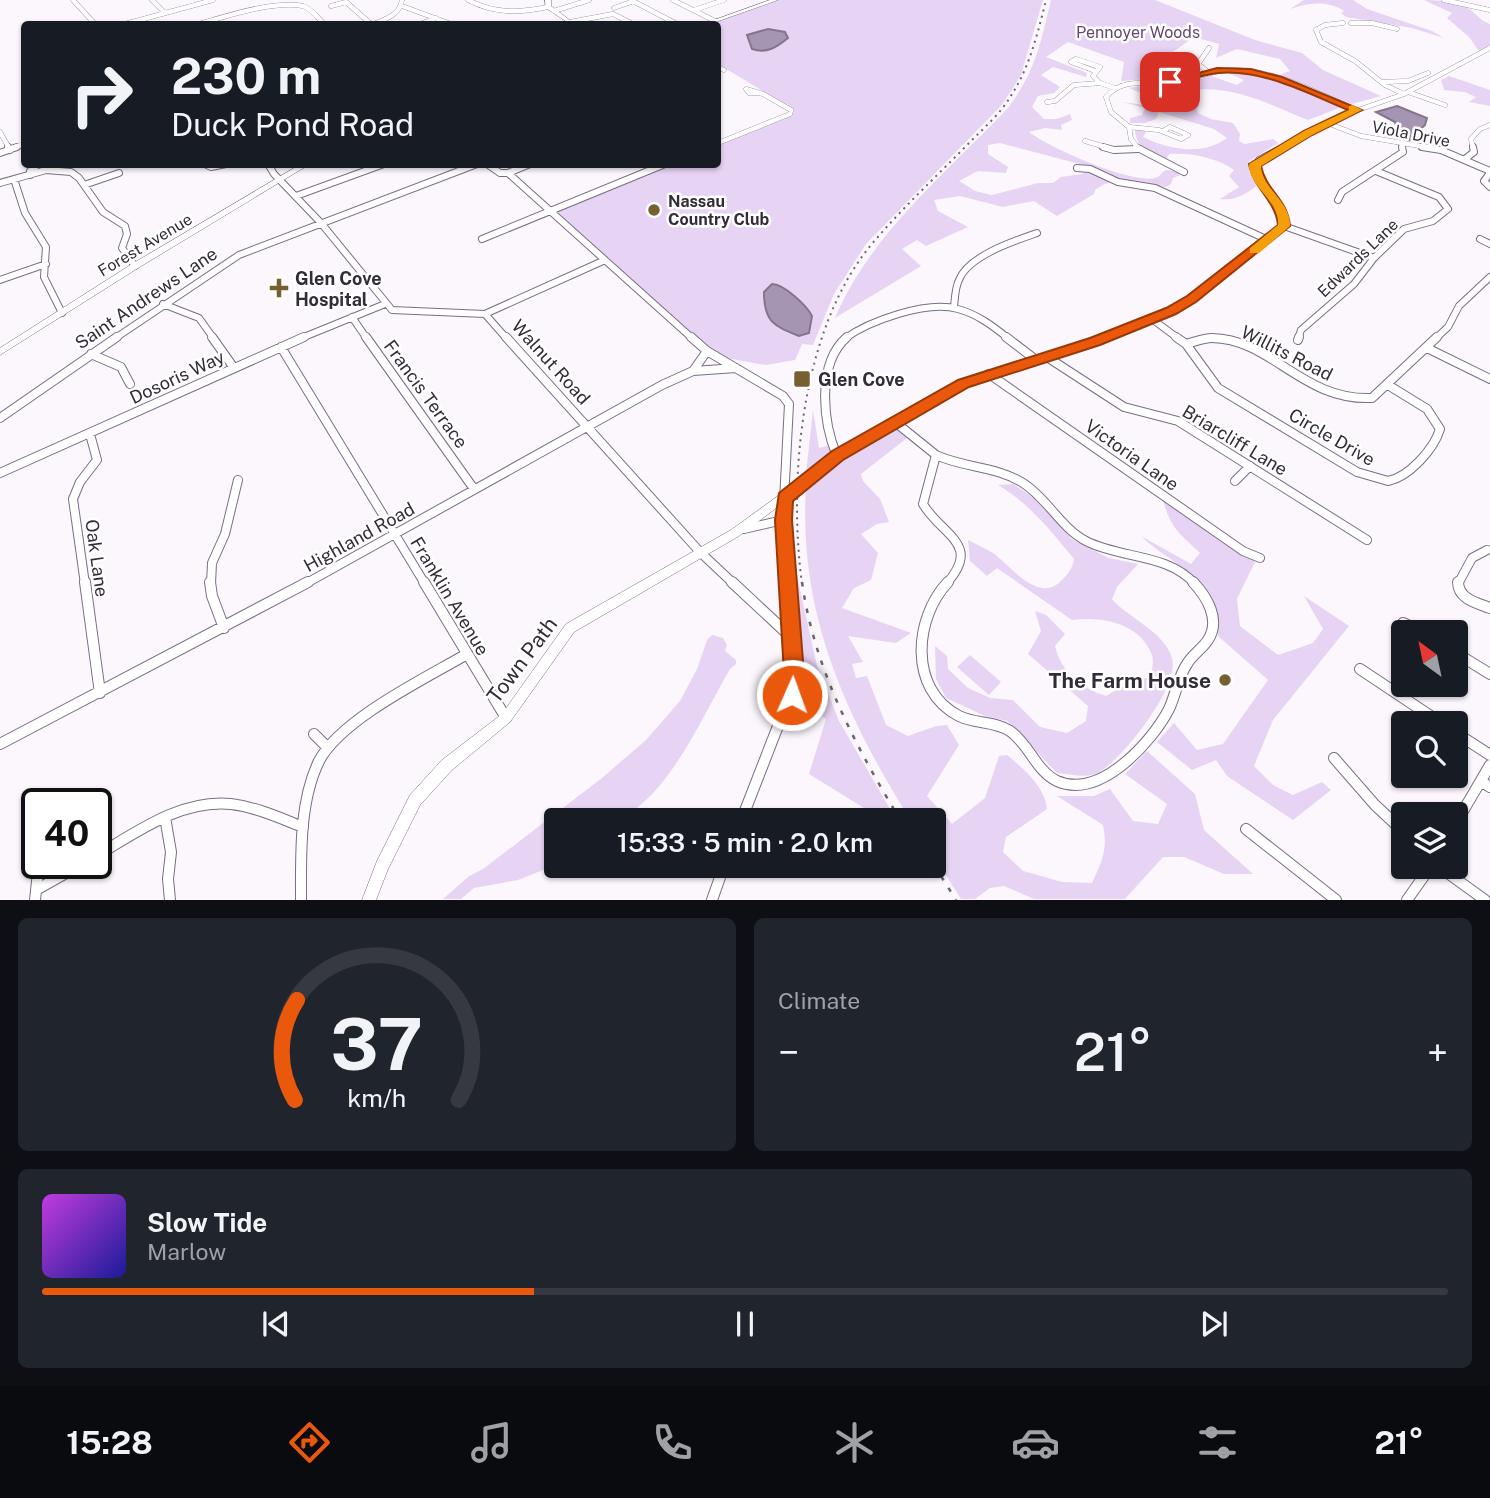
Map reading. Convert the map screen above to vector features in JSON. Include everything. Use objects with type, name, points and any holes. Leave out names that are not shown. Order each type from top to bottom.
[{"type":"main road","points":[[715,21],[771,1]]},
{"type":"main road","points":[[548,3],[568,21]]},
{"type":"main road","name":"Forest Avenue","points":[[0,352],[135,266],[300,168]]},
{"type":"main road","name":"Town Path","points":[[369,900],[382,866],[415,800],[447,765],[506,718],[561,636],[570,628],[735,533],[801,484]]},
{"type":"street","points":[[73,0],[92,21]]},
{"type":"street","points":[[152,0],[165,13]]},
{"type":"street","points":[[136,21],[213,0]]},
{"type":"street","points":[[468,0],[482,9],[496,12],[548,3]]},
{"type":"street","points":[[554,11],[589,0]]},
{"type":"street","points":[[673,0],[715,21]]},
{"type":"street","points":[[694,10],[724,0]]},
{"type":"street","points":[[1444,0],[1460,6],[1490,10]]},
{"type":"street","points":[[614,8],[633,1],[671,21]]},
{"type":"street","points":[[331,6],[346,2],[368,21]]},
{"type":"street","points":[[380,21],[394,16],[402,3],[444,21]]},
{"type":"street","points":[[210,21],[261,7],[286,4],[307,8],[321,21]]},
{"type":"street","points":[[580,21],[613,14],[627,21]]},
{"type":"street","points":[[428,21],[436,18]]},
{"type":"street","points":[[1397,29],[1378,24],[1343,23],[1323,26],[1316,30],[1316,36],[1321,42],[1355,61],[1380,82],[1445,105]]},
{"type":"street","points":[[1208,72],[1198,64],[1209,48]]},
{"type":"street","points":[[1284,226],[1283,211],[1257,177],[1255,164],[1327,123],[1406,93],[1490,48]]},
{"type":"street","points":[[1095,71],[1071,62],[1076,59],[1100,67],[1093,76],[1100,83]]},
{"type":"street","points":[[1163,131],[1129,127],[1108,108],[1106,97],[1115,88],[1136,83],[1179,81],[1208,72],[1234,69],[1262,74],[1357,110]]},
{"type":"street","points":[[1380,82],[1408,81],[1427,73]]},
{"type":"street","points":[[1047,102],[1055,101],[1074,85],[1100,83],[1115,88]]},
{"type":"street","points":[[721,142],[790,114],[787,108],[758,93]]},
{"type":"street","name":"Viola Drive","points":[[1327,123],[1361,136],[1434,148],[1465,159],[1490,172]]},
{"type":"street","points":[[1465,159],[1474,152],[1471,140],[1474,135],[1490,125]]},
{"type":"street","points":[[1129,127],[1131,139],[1138,149],[1184,173]]},
{"type":"street","points":[[0,132],[10,150]]},
{"type":"street","points":[[1085,141],[1114,150],[1138,149]]},
{"type":"street","points":[[1338,200],[1342,192],[1403,152],[1402,142]]},
{"type":"street","points":[[0,153],[21,145]]},
{"type":"street","points":[[30,175],[34,168]]},
{"type":"street","points":[[270,168],[321,223],[392,310],[485,314],[605,260]]},
{"type":"street","points":[[296,196],[373,168]]},
{"type":"street","name":"Saint Andrews Lane","points":[[0,418],[163,304],[239,255],[466,168]]},
{"type":"street","points":[[492,168],[500,173],[520,168]]},
{"type":"street","points":[[482,239],[655,168]]},
{"type":"street","points":[[1077,168],[1090,169],[1118,182],[1155,188],[1268,240]]},
{"type":"street","points":[[0,183],[66,170],[75,174],[103,212],[125,226],[127,234],[122,248],[135,266]]},
{"type":"street","name":"Edwards Lane","points":[[1298,340],[1301,330],[1354,284],[1374,258],[1404,229],[1433,220],[1448,207],[1438,197],[1376,171]]},
{"type":"street","points":[[1490,172],[1484,181],[1490,187]]},
{"type":"street","points":[[84,185],[119,173]]},
{"type":"street","points":[[508,173],[707,351],[773,388],[789,404],[783,520],[794,674],[792,694],[746,808]]},
{"type":"street","points":[[14,179],[26,213],[46,247],[44,277],[62,313]]},
{"type":"street","points":[[786,473],[790,483],[801,484],[837,456],[964,384],[1152,319],[1191,299],[1284,226]]},
{"type":"street","points":[[1284,226],[1374,258]]},
{"type":"street","points":[[954,307],[958,281],[965,270],[1004,244],[1037,233]]},
{"type":"street","points":[[1480,239],[1490,244]]},
{"type":"street","points":[[0,280],[46,264]]},
{"type":"street","name":"Willits Road","points":[[1186,344],[1213,338],[1234,342],[1325,391],[1344,398],[1372,398],[1448,327],[1459,306],[1490,277]]},
{"type":"street","points":[[163,304],[199,318],[234,368]]},
{"type":"street","name":"Dosoris Way","points":[[0,473],[281,346],[385,304]]},
{"type":"street","points":[[837,456],[825,424],[824,407],[833,356],[841,341],[884,319],[934,308],[954,307],[983,319],[1036,360]]},
{"type":"street","name":"Dosoris Way","points":[[368,311],[392,310]]},
{"type":"street","name":"Walnut Road","points":[[485,314],[700,552],[791,637]]},
{"type":"street","name":"Francis Terrace","points":[[352,317],[474,489]]},
{"type":"street","name":"Circle Drive","points":[[1152,319],[1186,344],[1218,388],[1357,472],[1387,482],[1405,477],[1436,440],[1440,429],[1427,409],[1388,385]]},
{"type":"street","name":"Franklin Avenue","points":[[281,346],[506,718]]},
{"type":"street","points":[[1427,348],[1490,379]]},
{"type":"street","points":[[694,371],[707,351]]},
{"type":"street","points":[[92,354],[121,368],[130,384]]},
{"type":"street","name":"Briarcliff Lane","points":[[1047,357],[1124,407],[1178,421],[1367,540]]},
{"type":"street","name":"Highland Road","points":[[0,744],[225,628],[662,385],[694,371],[736,368]]},
{"type":"street","name":"Victoria Lane","points":[[989,374],[1243,551],[1260,558]]},
{"type":"street","points":[[895,422],[936,455],[1012,476],[1028,486],[1058,520],[1077,536],[1106,549],[1149,557],[1166,564],[1189,578],[1208,602],[1212,630],[1188,663],[1169,708],[1135,752],[1110,775],[1076,785],[1054,779],[1042,772],[1007,729],[961,717],[944,705],[929,684],[921,651],[925,617],[937,594],[959,569],[961,555],[952,534],[930,516],[923,504],[936,455]]},
{"type":"street","name":"Oak Lane","points":[[90,434],[97,460],[80,482],[73,499],[100,693]]},
{"type":"street","points":[[1234,481],[1250,466]]},
{"type":"street","points":[[225,628],[212,596],[210,578],[212,563],[225,534],[238,480]]},
{"type":"street","points":[[735,533],[766,522],[783,520]]},
{"type":"street","points":[[1486,550],[1472,558],[1457,585],[1460,594],[1466,599],[1490,608]]},
{"type":"street","points":[[301,900],[303,827],[318,765],[328,748],[380,706],[467,654]]},
{"type":"street","points":[[1468,660],[1490,674]]},
{"type":"street","points":[[1360,669],[1423,711]]},
{"type":"street","points":[[314,734],[328,748]]},
{"type":"street","points":[[1468,741],[1490,755]]},
{"type":"street","points":[[1334,758],[1391,820]]},
{"type":"street","points":[[1468,807],[1485,784],[1490,765]]},
{"type":"street","points":[[112,847],[165,817],[195,806],[230,804],[246,807],[303,827]]},
{"type":"street","points":[[165,817],[171,845],[168,879],[170,900]]},
{"type":"street","points":[[1246,829],[1336,900]]},
{"type":"street","points":[[712,900],[719,878]]},
{"type":"street","points":[[35,895],[60,879]]},
{"type":"street","points":[[1407,900],[1421,879]]},
{"type":"street","points":[[1456,879],[1485,900]]},
{"type":"green space","name":"Nassau Country Club","points":[[779,0],[1043,0],[1021,75],[1001,106],[866,244],[834,294],[813,345],[802,344],[795,360],[766,365],[721,357],[701,343],[556,211],[664,168],[721,168],[721,144],[792,113],[794,110],[721,66],[721,21],[717,21]]},
{"type":"green space","name":"Pennoyer Woods","points":[[1051,0],[1155,0],[1255,40],[1302,53],[1323,70],[1381,96],[1352,104],[1279,75],[1290,71],[1280,59],[1237,49],[1216,58],[1219,44],[1194,37],[1156,64],[1148,79],[1121,81],[1124,62],[1068,42],[1046,57],[1087,73],[1086,77],[1053,67],[1041,75],[1060,87],[1054,93],[1038,96],[1032,107],[1044,119],[1057,119],[1070,114],[1072,120],[1061,125],[1062,130],[1045,128],[1029,132],[1072,155],[1128,176],[1155,178],[1167,170],[1176,171],[1180,175],[1173,178],[1171,184],[1166,187],[1129,181],[1103,185],[1095,190],[1094,194],[1057,216],[1034,201],[1003,207],[960,196],[934,200],[938,211],[968,227],[926,246],[917,240],[902,249],[921,266],[835,318],[868,259],[889,232],[911,206],[1008,108],[1031,69]],"holes":[[[1000,143],[1091,167],[1082,174],[1061,177],[1053,183],[1038,183],[992,195],[975,191],[959,181],[978,171],[1006,173],[1008,167],[988,154],[988,145]]]},
{"type":"green space","points":[[1304,0],[1353,0],[1367,9],[1432,31],[1444,38],[1412,28],[1346,17],[1341,13],[1344,11],[1331,5],[1311,4],[1290,9]]},
{"type":"green space","points":[[1424,0],[1455,3],[1471,10],[1490,24],[1490,45],[1479,51],[1469,37],[1447,18],[1452,13]]},
{"type":"green space","points":[[1240,71],[1272,78],[1342,107],[1308,120],[1255,99],[1219,90],[1182,92],[1164,99],[1181,108],[1200,104],[1198,113],[1211,119],[1233,123],[1240,134],[1239,141],[1245,144],[1273,139],[1278,143],[1249,161],[1249,172],[1258,184],[1240,196],[1220,199],[1239,187],[1229,176],[1234,170],[1211,159],[1194,155],[1169,154],[1166,160],[1149,153],[1138,142],[1135,129],[1147,130],[1143,137],[1175,148],[1197,149],[1218,144],[1227,138],[1214,129],[1159,112],[1156,119],[1145,123],[1130,123],[1130,118],[1142,115],[1145,108],[1123,102],[1144,105],[1153,102],[1148,96],[1129,88],[1155,84],[1177,85],[1211,76],[1237,85],[1244,80],[1226,72]]},
{"type":"green space","points":[[1449,76],[1490,90],[1490,106],[1469,102],[1476,97],[1465,92],[1444,90],[1441,80]]},
{"type":"green space","points":[[813,410],[819,448],[831,445],[831,452],[806,474]]},
{"type":"green space","points":[[894,428],[907,438],[861,474],[863,481],[880,499],[889,522],[877,524],[861,534],[878,553],[871,580],[854,588],[842,608],[911,633],[896,643],[848,636],[863,662],[852,664],[856,678],[867,676],[886,725],[908,736],[947,725],[959,745],[927,796],[938,808],[903,808],[847,702],[818,620],[806,533],[806,486],[839,459]]},
{"type":"green space","points":[[1013,484],[1034,498],[1073,540],[1109,558],[1138,564],[1117,587],[1112,599],[1162,640],[1172,658],[1172,670],[1158,704],[1133,740],[1106,767],[1095,774],[1081,776],[1057,773],[1007,721],[985,716],[946,698],[936,679],[935,646],[947,656],[948,669],[968,688],[990,698],[1013,700],[1040,727],[1067,733],[1086,721],[1088,706],[1028,654],[1041,631],[1035,611],[1046,615],[1065,634],[1055,646],[1058,656],[1073,678],[1088,688],[1106,696],[1130,682],[1151,677],[1152,655],[1139,635],[1107,621],[1072,620],[997,568],[987,576],[970,561],[968,540],[993,553],[1025,580],[1043,588],[1052,587],[1061,581],[1071,569],[1074,559],[1048,528],[1030,509],[998,485]]},
{"type":"green space","points":[[1162,497],[1255,562],[1237,599],[1240,626],[1278,655],[1313,643],[1323,629],[1304,596],[1349,626],[1273,720],[1254,766],[1273,785],[1293,795],[1322,782],[1331,790],[1293,820],[1227,776],[1216,760],[1192,770],[1157,742],[1174,723],[1197,750],[1223,744],[1268,680],[1218,636],[1215,607],[1200,582],[1141,536],[1191,564],[1200,553],[1176,529],[1168,516]]},
{"type":"green space","points":[[789,500],[792,503],[793,558],[817,666],[839,721],[889,808],[864,808],[809,774],[826,719],[791,696],[783,517]]},
{"type":"green space","points":[[712,635],[723,638],[727,645],[725,651],[736,660],[736,664],[730,669],[670,773],[636,808],[563,808],[646,740],[680,701],[697,669],[707,640]]},
{"type":"green space","points":[[970,655],[1001,682],[989,695],[957,667]]},
{"type":"green space","points":[[1147,751],[1195,794],[1204,830],[1253,874],[1224,874],[1184,857],[1163,857],[1125,899],[1034,899],[1004,886],[990,888],[975,899],[961,899],[946,875],[946,817],[952,824],[985,798],[999,756],[1007,755],[1027,772],[1038,786],[1047,809],[1006,837],[1003,852],[1023,871],[1062,882],[1092,883],[1099,868],[1105,842],[1103,825],[1057,796],[1094,796],[1110,789],[1133,821],[1158,824],[1167,804],[1125,774]]},
{"type":"green space","points":[[544,822],[544,870],[518,880],[474,888],[461,899],[443,899],[469,876],[483,869]]},
{"type":"shaded area","points":[[768,29],[785,32],[788,38],[772,49],[752,49],[747,35]]},
{"type":"shaded area","points":[[1397,106],[1427,118],[1425,125],[1415,134],[1414,141],[1399,137],[1395,122],[1376,112]]},
{"type":"shaded area","points":[[772,284],[789,291],[809,312],[812,316],[809,333],[799,336],[772,322],[766,310],[764,292]]},
{"type":"railway","points":[[802,584],[798,542],[799,453],[815,362],[829,319],[847,280],[871,245],[1008,101],[1029,60],[1046,0]]},
{"type":"railway","points":[[802,582],[816,646],[839,706],[868,765],[893,808]]},
{"type":"railway","points":[[942,878],[956,900]]},
{"type":"slow traffic","points":[[1255,251],[1284,226],[1285,219],[1283,211],[1255,173],[1255,164],[1308,133],[1357,110],[1353,108]]},
{"type":"place","name":"Nassau Country Club","points":[[654,210]]},
{"type":"place","name":"Glen Cove Hospital","points":[[279,288]]},
{"type":"place","name":"Glen Cove","points":[[802,379]]},
{"type":"place","name":"The Farm House","points":[[1225,680]]},
{"type":"route","points":[[792,695],[794,674],[783,520],[785,498],[837,456],[936,398],[976,378],[1095,342],[1182,306],[1284,226],[1283,211],[1257,177],[1255,164],[1308,133],[1357,110],[1251,71],[1217,71],[1170,82]]}]
